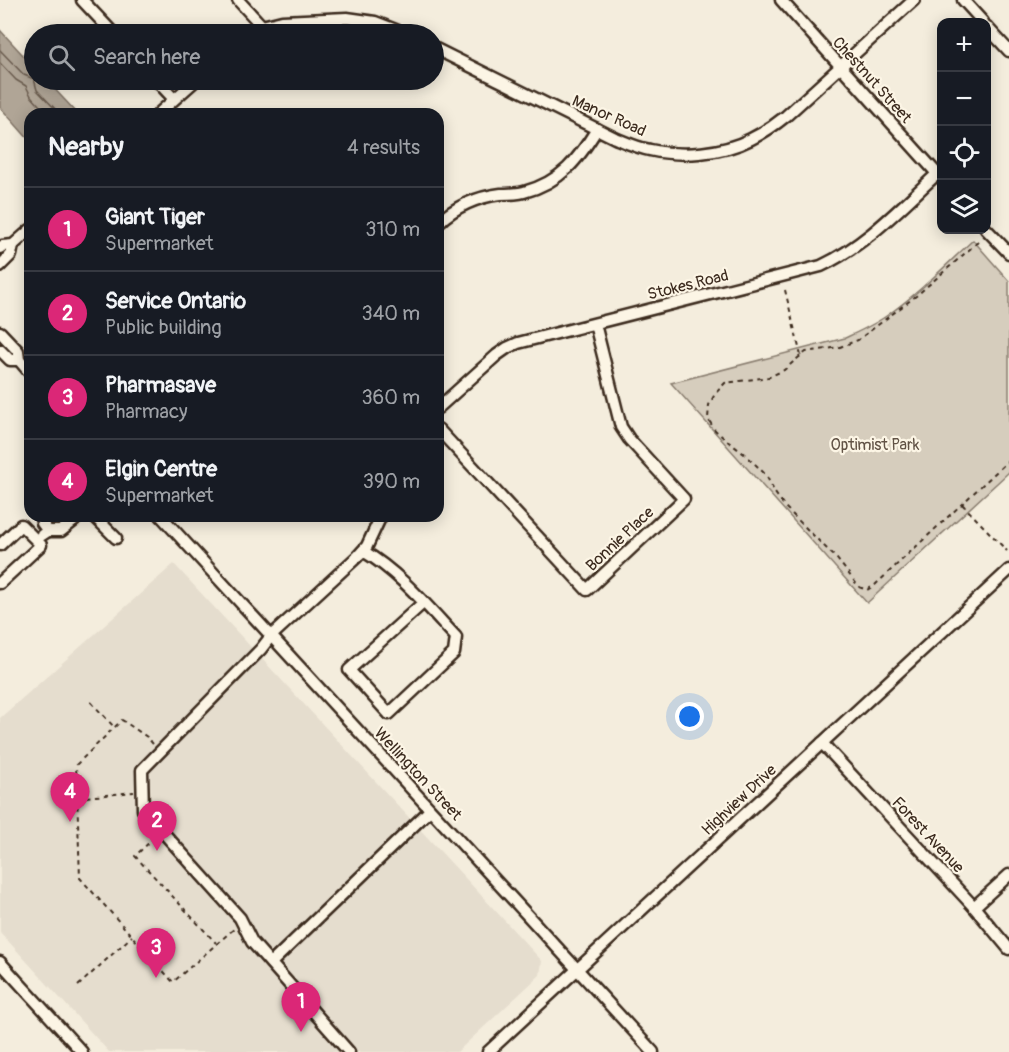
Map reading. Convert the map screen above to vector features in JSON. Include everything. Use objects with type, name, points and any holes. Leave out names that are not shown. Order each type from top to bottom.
[{"type":"street","points":[[82,0],[105,24]]},
{"type":"street","points":[[238,0],[260,24]]},
{"type":"street","name":"Chestnut Street","points":[[781,0],[937,175]]},
{"type":"street","name":"Manor Road","points":[[444,53],[615,138],[651,150],[708,152],[749,140],[786,117],[914,0]]},
{"type":"street","points":[[963,0],[979,18]]},
{"type":"street","points":[[271,24],[294,19],[347,18],[380,24]]},
{"type":"street","points":[[991,31],[1009,51]]},
{"type":"street","points":[[165,90],[174,99]]},
{"type":"street","points":[[164,108],[184,90]]},
{"type":"street","points":[[444,218],[457,207],[486,196],[523,193],[544,185],[556,178],[576,160],[597,129]]},
{"type":"street","name":"Stokes Road","points":[[444,403],[507,348],[518,343],[821,266],[840,258],[937,179]]},
{"type":"street","points":[[991,234],[1009,254]]},
{"type":"street","points":[[0,266],[11,255],[13,246],[24,236]]},
{"type":"street","points":[[0,248],[13,246]]},
{"type":"street","name":"Bonnie Place","points":[[444,435],[587,590],[684,499],[629,439],[621,427],[595,324]]},
{"type":"street","points":[[0,332],[18,351],[19,360],[24,366]]},
{"type":"street","points":[[0,350],[9,360],[19,360]]},
{"type":"street","points":[[42,522],[48,531]]},
{"type":"street","points":[[36,541],[48,531],[61,531],[72,522]]},
{"type":"street","points":[[100,522],[116,538]]},
{"type":"street","name":"Wellington Street","points":[[166,522],[653,1052]]},
{"type":"street","points":[[350,1052],[252,942],[240,918],[143,810],[142,770],[261,649],[271,636],[363,551],[379,522]]},
{"type":"street","points":[[0,545],[21,525],[41,545],[0,583]]},
{"type":"street","points":[[363,551],[401,579],[456,637],[454,652],[389,714],[349,670],[423,603]]},
{"type":"street","name":"Highview Drive","points":[[488,1052],[1009,570]]},
{"type":"street","name":"Forest Avenue","points":[[822,743],[974,907],[1009,949]]},
{"type":"street","points":[[271,963],[430,810]]},
{"type":"street","points":[[974,907],[1009,875]]},
{"type":"street","points":[[0,962],[82,1052]]},
{"type":"path","points":[[978,242],[916,296],[858,340],[840,347],[806,352],[784,370],[769,377],[725,383],[709,405],[708,419],[715,430],[766,475],[785,507],[837,559],[859,587],[867,590],[1009,460]]},
{"type":"path","points":[[784,290],[801,356]]},
{"type":"path","points":[[962,504],[1007,552]]},
{"type":"path","points":[[91,702],[115,728]]},
{"type":"path","points":[[160,752],[147,737],[122,720],[76,765],[80,878],[173,982],[242,922]]},
{"type":"path","points":[[77,798],[142,792]]},
{"type":"path","points":[[161,830],[135,856],[217,943]]},
{"type":"path","points":[[78,987],[132,936]]},
{"type":"shaded area","points":[[174,564],[542,961],[540,975],[457,1052],[109,1052],[0,932],[0,718]]},
{"type":"green space","name":"Optimist Park","points":[[973,240],[1009,281],[1009,472],[867,603],[671,383],[845,338],[856,333],[879,321],[900,306]]},
{"type":"water","points":[[0,30],[24,56],[24,90],[55,90],[72,108],[24,108],[24,134],[0,107]]},
{"type":"place","name":"Elgin Centre","points":[[70,822]]},
{"type":"place","name":"Service Ontario","points":[[157,851]]},
{"type":"place","name":"Pharmasave","points":[[156,978]]},
{"type":"place","name":"Giant Tiger","points":[[301,1032]]}]
